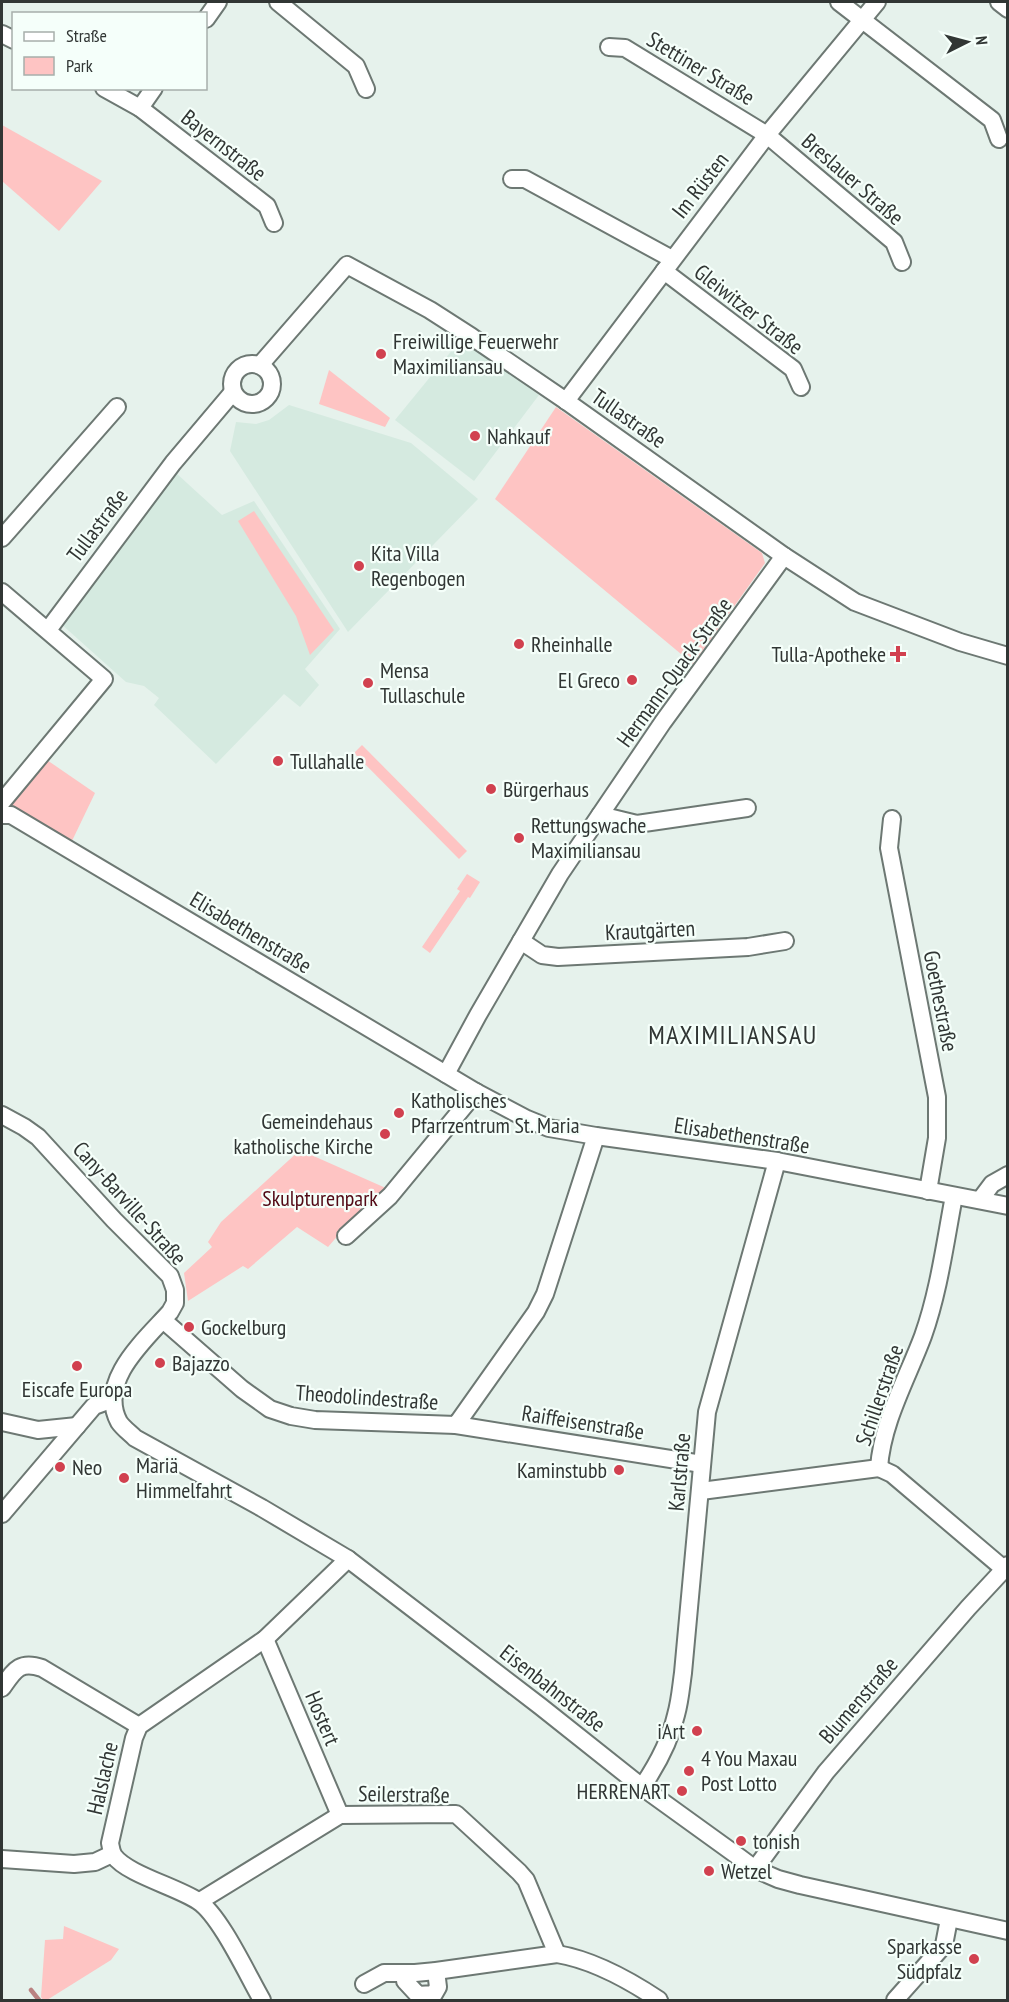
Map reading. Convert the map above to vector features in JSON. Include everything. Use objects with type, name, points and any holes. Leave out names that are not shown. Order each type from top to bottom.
[{"type":"street","points":[[207,18],[218,2]]},
{"type":"street","points":[[278,2],[356,66],[366,89]]},
{"type":"street","points":[[839,2],[992,120],[999,139]]},
{"type":"street","name":"Im Rüsten","points":[[566,401],[767,135],[877,2]]},
{"type":"street","points":[[999,2],[1008,9]]},
{"type":"street","name":"Stettiner Straße","points":[[609,47],[625,48],[767,135]]},
{"type":"street","name":"Bayernstraße","points":[[108,90],[140,108],[267,206],[274,223]]},
{"type":"street","points":[[140,108],[153,90]]},
{"type":"street","name":"Breslauer Straße","points":[[767,135],[894,242],[902,262]]},
{"type":"street","name":"Gleiwitzer Straße","points":[[512,179],[525,179],[668,265],[793,369],[801,387]]},
{"type":"street","name":"Tullastraße","points":[[260,365],[347,265],[430,310],[566,401],[784,556],[855,602],[960,642],[1008,656]]},
{"type":"street","points":[[249,363],[260,365],[270,375],[272,385],[265,399],[252,404],[245,403],[239,400],[233,392],[231,381],[235,371],[242,365],[249,363]]},
{"type":"street","name":"Tullastraße","points":[[48,630],[173,463],[233,392]]},
{"type":"street","points":[[2,538],[117,407]]},
{"type":"street","name":"Hermann-Quack-Straße","points":[[446,1074],[560,874],[670,713],[784,556]]},
{"type":"street","points":[[2,592],[104,680],[2,801]]},
{"type":"street","points":[[600,815],[637,824],[747,808]]},
{"type":"street","name":"Elisabethenstraße","points":[[2,815],[10,815],[476,1092],[549,1128],[777,1161],[1008,1206]]},
{"type":"street","name":"Goethestraße","points":[[892,819],[889,848],[937,1097],[936,1138],[928,1191]]},
{"type":"street","name":"Krautgärten","points":[[521,941],[542,955],[558,957],[748,947],[785,942]]},
{"type":"street","points":[[346,1236],[390,1196],[476,1092]]},
{"type":"street","name":"Cany-Barville-Straße","points":[[2,1115],[38,1137],[114,1220],[170,1276],[176,1290],[175,1303],[122,1369],[115,1384],[113,1400]]},
{"type":"street","name":"Theodolindestraße","points":[[163,1320],[242,1389],[270,1409],[291,1416],[315,1420],[456,1425],[536,1312],[545,1294],[596,1136]]},
{"type":"street","name":"Karlstraße","points":[[642,1787],[654,1770],[677,1714],[683,1673],[707,1413],[777,1161]]},
{"type":"street","points":[[980,1200],[992,1184],[1008,1175]]},
{"type":"street","name":"Schillerstraße","points":[[700,1491],[879,1468],[880,1451],[888,1426],[923,1336],[935,1294],[954,1196]]},
{"type":"street","points":[[2,1514],[94,1406],[113,1400]]},
{"type":"street","name":"Eisenbahnstraße","points":[[113,1400],[120,1423],[135,1438],[262,1508],[348,1559],[642,1787],[755,1869],[778,1879],[949,1919],[1007,1927]]},
{"type":"street","points":[[2,1422],[38,1430],[77,1426]]},
{"type":"street","name":"Raiffeisenstraße","points":[[456,1425],[702,1464]]},
{"type":"street","name":"Blumenstraße","points":[[755,1869],[826,1772],[1006,1567],[892,1473],[879,1468]]},
{"type":"street","name":"Halslache","points":[[112,1854],[110,1843],[134,1738],[140,1726],[265,1639],[348,1559]]},
{"type":"street","name":"Hostert","points":[[265,1639],[340,1815]]},
{"type":"street","points":[[2,1688],[13,1672],[23,1665],[33,1665],[42,1668],[140,1726]]},
{"type":"street","name":"Seilerstraße","points":[[200,1901],[340,1815],[456,1814],[526,1880],[556,1954]]},
{"type":"street","points":[[2,1859],[74,1864],[95,1862],[112,1854],[122,1864],[200,1901],[220,1924],[262,2001]]},
{"type":"street","points":[[895,2001],[944,1946],[949,1919]]},
{"type":"street","points":[[364,1984],[384,1973],[436,1971],[556,1954],[588,1962],[634,1983],[659,2001]]},
{"type":"shaded area","points":[[462,338],[539,395],[474,481],[395,420]]},
{"type":"shaded area","name":"Kita Villa Regenbogen","points":[[289,405],[411,443],[478,499],[348,632],[230,451],[236,422],[256,424],[269,420]]},
{"type":"shaded area","points":[[176,473],[222,515],[254,501],[340,629],[305,669],[319,685],[300,707],[284,694],[216,764],[154,705],[159,698],[144,686],[126,682],[60,623]]},
{"type":"green space","points":[[2,125],[102,181],[59,231],[2,181]]},
{"type":"green space","points":[[329,370],[390,418],[385,427],[319,404]]},
{"type":"green space","points":[[556,407],[762,553],[765,563],[693,664],[495,499]]},
{"type":"green space","points":[[254,511],[334,630],[310,655],[296,616],[238,521]]},
{"type":"green space","points":[[362,745],[467,851],[459,859],[354,753]]},
{"type":"green space","points":[[44,758],[95,793],[71,843],[7,806]]},
{"type":"green space","points":[[467,874],[480,882],[430,953],[422,947],[460,891],[457,889]]},
{"type":"green space","name":"Skulpturenpark","points":[[300,1150],[388,1189],[328,1247],[297,1227],[248,1269],[243,1266],[188,1301],[184,1273],[212,1247],[208,1242],[221,1222]]},
{"type":"green space","points":[[64,1926],[119,1949],[111,1960],[47,2000],[43,2000],[41,1997],[45,1940],[63,1939]]},
{"type":"waterway","points":[[31,1990],[39,2000]]},
{"type":"place","name":"Freiwillige Feuerwehr Maximiliansau","points":[[381,354]]},
{"type":"place","name":"Nahkauf","points":[[475,436]]},
{"type":"place","name":"Kita Villa Regenbogen","points":[[359,566]]},
{"type":"place","name":"Rheinhalle","points":[[519,644]]},
{"type":"place","name":"Tulla-Apotheke","points":[[898,654]]},
{"type":"place","name":"El Greco","points":[[632,680]]},
{"type":"place","name":"Mensa Tullaschule","points":[[368,683]]},
{"type":"place","name":"Tullahalle","points":[[278,761]]},
{"type":"place","name":"Bürgerhaus","points":[[491,789]]},
{"type":"place","name":"Rettungswache Maximiliansau","points":[[519,838]]},
{"type":"place","name":"Katholisches Pfarrzentrum St. Maria","points":[[399,1113]]},
{"type":"place","name":"Gemeindehaus katholische Kirche","points":[[385,1134]]},
{"type":"place","name":"Gockelburg","points":[[189,1327]]},
{"type":"place","name":"Bajazzo","points":[[160,1363]]},
{"type":"place","name":"Eiscafe Europa","points":[[77,1366]]},
{"type":"place","name":"Neo","points":[[60,1467]]},
{"type":"place","name":"Kaminstubb","points":[[619,1470]]},
{"type":"place","name":"Mariä Himmelfahrt","points":[[124,1478]]},
{"type":"place","name":"iArt","points":[[697,1731]]},
{"type":"place","name":"4 You Maxau Post Lotto","points":[[689,1771]]},
{"type":"place","name":"HERRENART","points":[[682,1791]]},
{"type":"place","name":"tonish","points":[[741,1841]]},
{"type":"place","name":"Wetzel","points":[[709,1871]]},
{"type":"place","name":"Sparkasse Südpfalz","points":[[974,1959]]},
{"type":"district","name":"MAXIMILIANSAU","points":[[733,1034]]}]
